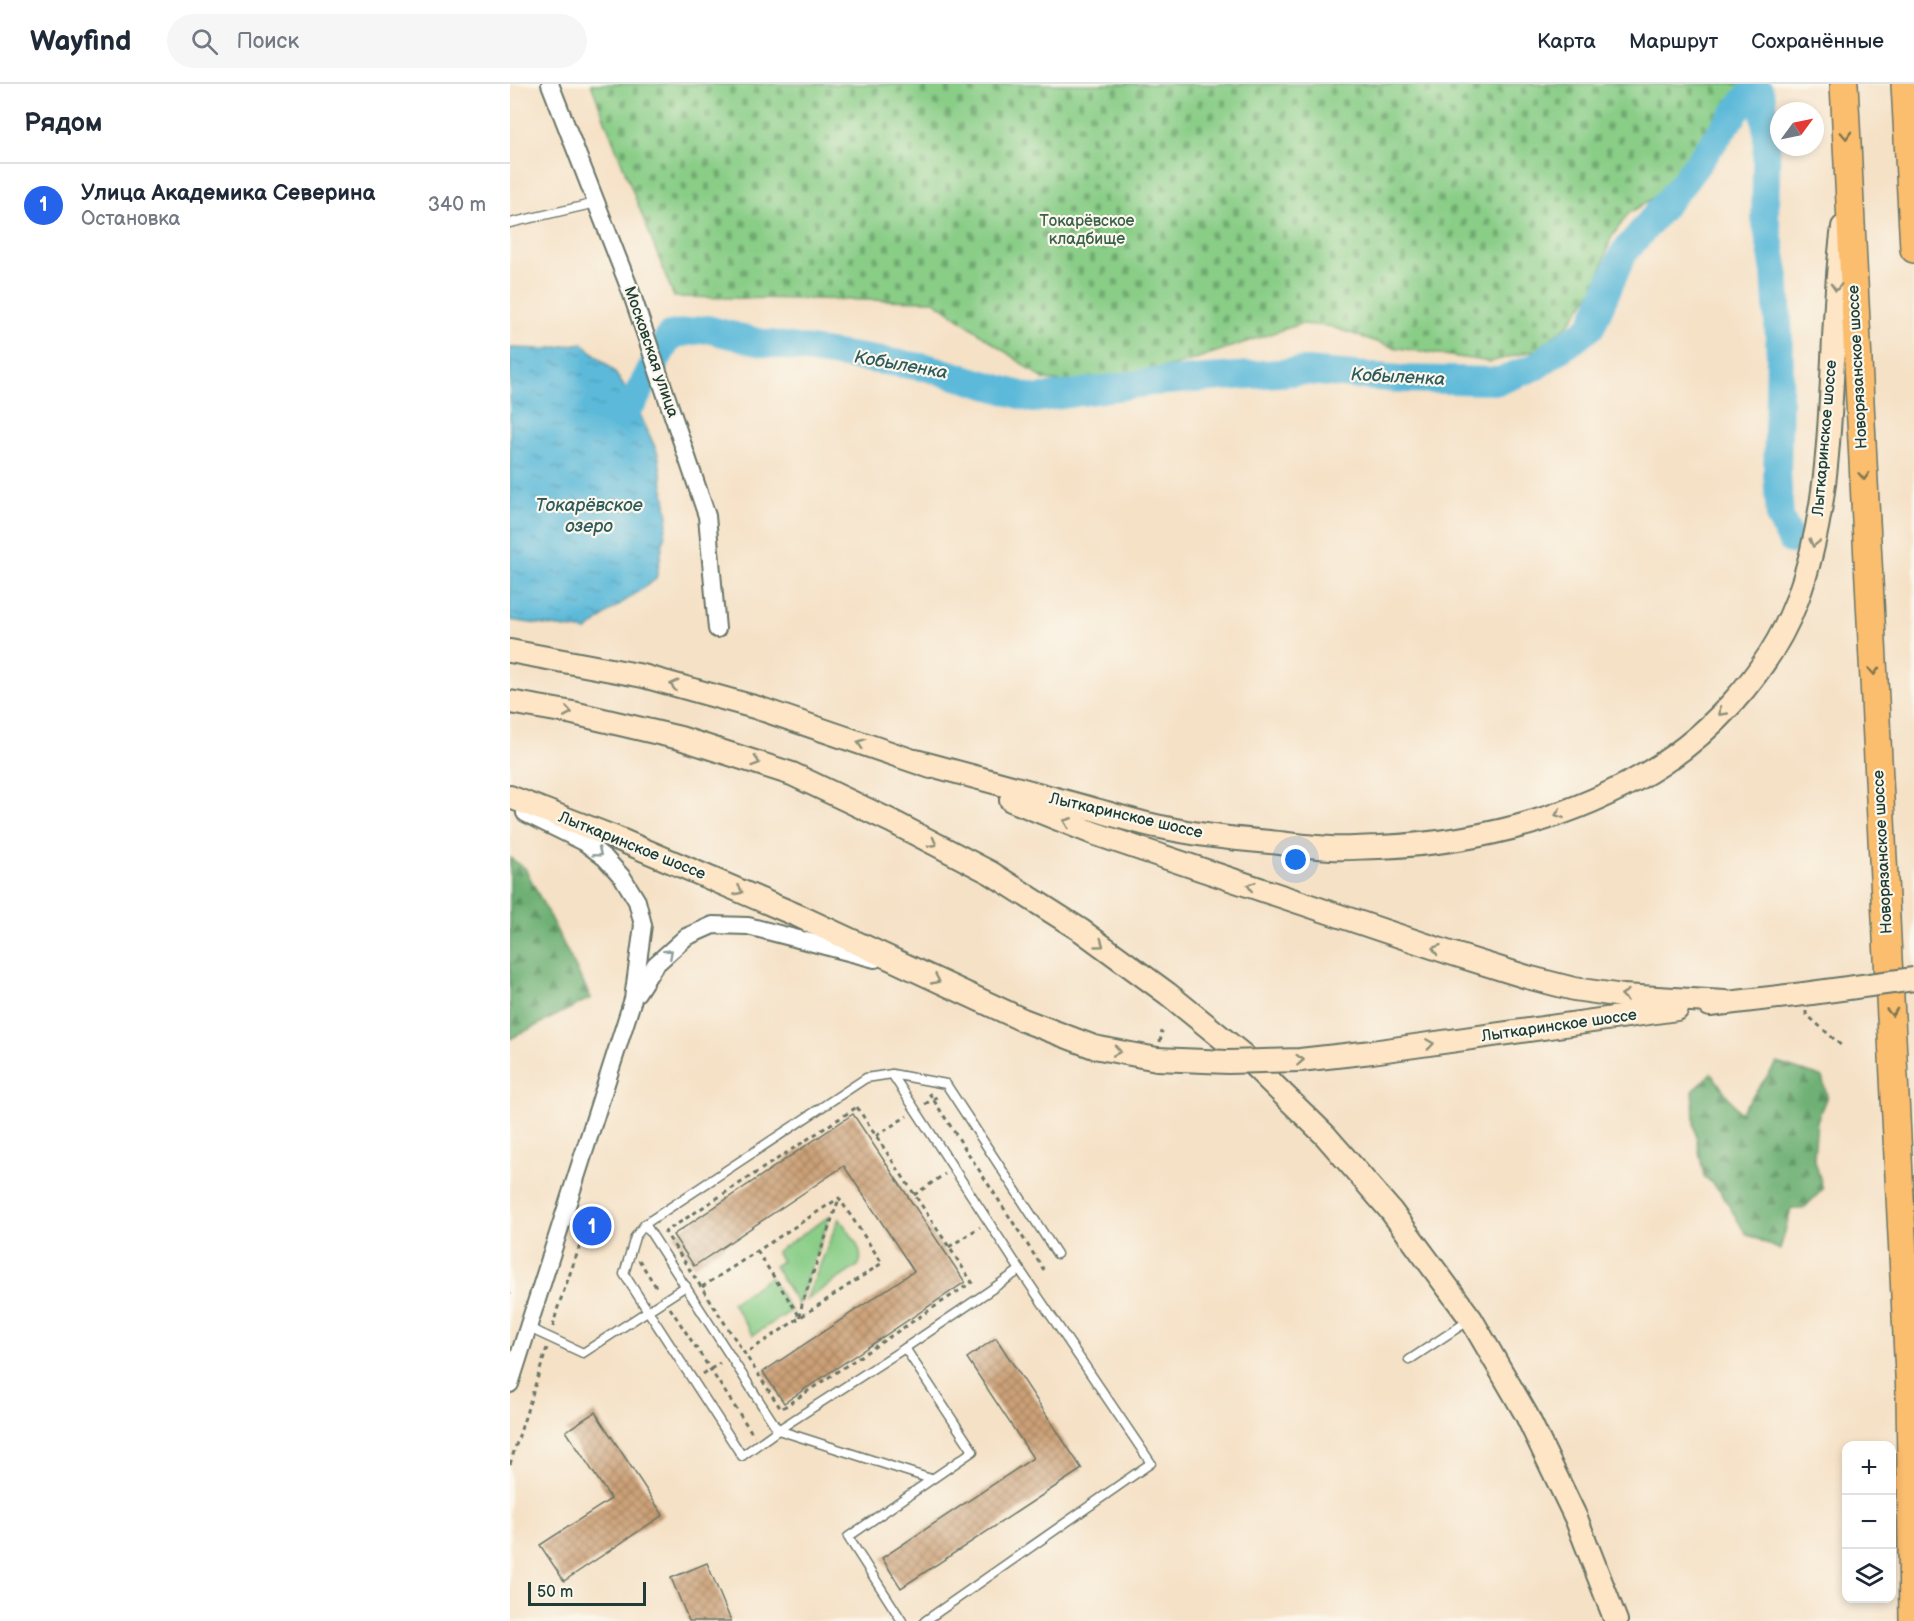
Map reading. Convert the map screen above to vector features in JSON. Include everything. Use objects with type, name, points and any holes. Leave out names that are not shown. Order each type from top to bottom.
[{"type":"highway","name":"Новорязанское шоссе","points":[[1844,84],[1910,1395],[1913,1621]]},
{"type":"highway","points":[[1905,84],[1914,249]]},
{"type":"main road","name":"Лыткаринское шоссе","points":[[916,762],[1159,827],[1221,838],[1334,848],[1422,845],[1500,832],[1560,814],[1610,794],[1659,767],[1703,733],[1741,693],[1772,649],[1796,603],[1814,548],[1824,486],[1837,270],[1849,187]]},
{"type":"main road","name":"Лыткаринское шоссе","points":[[510,651],[643,676],[758,708],[916,762],[1093,833],[1527,977],[1623,996],[1725,1002]]},
{"type":"main road","points":[[510,702],[573,713],[680,738],[792,774],[891,821],[991,873],[1082,931],[1168,994],[1243,1055],[1325,1135],[1391,1211],[1471,1319],[1526,1414],[1571,1507],[1616,1621]]},
{"type":"main road","name":"Лыткаринское шоссе","points":[[510,797],[627,842],[801,917],[1023,1020],[1094,1047],[1157,1059],[1228,1062],[1300,1060],[1372,1052],[1725,1002],[1914,979]]},
{"type":"street","name":"Московская улица","points":[[550,84],[631,292],[706,516],[717,629]]},
{"type":"street","points":[[510,806],[584,842],[605,858],[623,878],[637,901],[643,925],[633,999],[510,1384]]},
{"type":"street","points":[[633,999],[655,965],[686,937],[713,925],[748,926],[905,966]]},
{"type":"lane","points":[[510,223],[596,203]]},
{"type":"lane","points":[[892,1074],[1020,1270],[1151,1463],[925,1621]]},
{"type":"lane","points":[[1020,1270],[742,1456],[624,1274],[635,1237],[645,1224],[866,1078],[892,1074],[946,1084],[1057,1254]]},
{"type":"lane","points":[[645,1224],[778,1430],[931,1479]]},
{"type":"lane","points":[[529,1328],[583,1353],[686,1286]]},
{"type":"lane","points":[[1409,1360],[1471,1319]]},
{"type":"lane","points":[[902,1621],[848,1537],[973,1451],[904,1348]]},
{"type":"path","points":[[1804,994],[1806,1014],[1844,1048]]},
{"type":"path","points":[[920,1079],[1044,1270]]},
{"type":"path","points":[[857,1107],[972,1282],[781,1409],[702,1287],[665,1232],[857,1107]]},
{"type":"path","points":[[654,1322],[693,1297],[702,1287],[839,1198]]},
{"type":"path","points":[[800,1317],[802,1304],[839,1198]]},
{"type":"path","points":[[693,1381],[724,1360],[734,1361],[882,1263],[839,1198]]},
{"type":"path","points":[[510,1464],[557,1310],[586,1226]]},
{"type":"path","points":[[631,1249],[759,1444]]},
{"type":"path","points":[[757,1251],[800,1317]]},
{"type":"green space","name":"Токарёвское кладбище","points":[[591,84],[1747,84],[1726,122],[1673,185],[1628,214],[1611,238],[1596,286],[1568,325],[1536,350],[1490,362],[1392,347],[1329,326],[1300,324],[1174,366],[1065,382],[1045,380],[934,301],[674,297]]},
{"type":"green space","points":[[510,858],[525,868],[591,998],[510,1039]]},
{"type":"green space","points":[[1777,1063],[1822,1077],[1827,1096],[1817,1121],[1814,1157],[1823,1189],[1803,1209],[1791,1209],[1780,1250],[1745,1233],[1721,1192],[1704,1176],[1694,1126],[1693,1091],[1711,1073],[1740,1113]]},
{"type":"green space","points":[[830,1216],[798,1305],[774,1266],[782,1261],[776,1252]]},
{"type":"green space","points":[[839,1218],[858,1248],[860,1260],[858,1266],[806,1300]]},
{"type":"green space","points":[[770,1277],[791,1311],[753,1335],[732,1303]]},
{"type":"water","name":"Токарёвское озеро","points":[[582,343],[613,370],[634,401],[658,454],[668,517],[656,579],[609,612],[587,631],[510,620],[510,348],[546,349]]},
{"type":"building","points":[[853,1114],[965,1282],[784,1403],[763,1372],[914,1271],[844,1166],[694,1266],[673,1235]]},
{"type":"building","points":[[996,1338],[1082,1469],[901,1588],[882,1558],[1033,1458],[967,1358]]},
{"type":"building","points":[[595,1412],[663,1515],[564,1581],[540,1545],[611,1499],[566,1431]]},
{"type":"building","points":[[707,1563],[731,1621],[689,1621],[671,1578]]},
{"type":"waterway","name":"Кобыленка","points":[[605,424],[634,401],[670,335],[707,329],[758,342],[929,368],[1034,399],[1152,382],[1306,371],[1400,379],[1499,381],[1535,367],[1591,327],[1623,254],[1683,183],[1744,101],[1751,93],[1758,90],[1762,98],[1767,130],[1765,217],[1775,271],[1780,356],[1777,473],[1780,518],[1791,540]]},
{"type":"place","name":"Улица Академика Северина","points":[[592,1226]]}]
